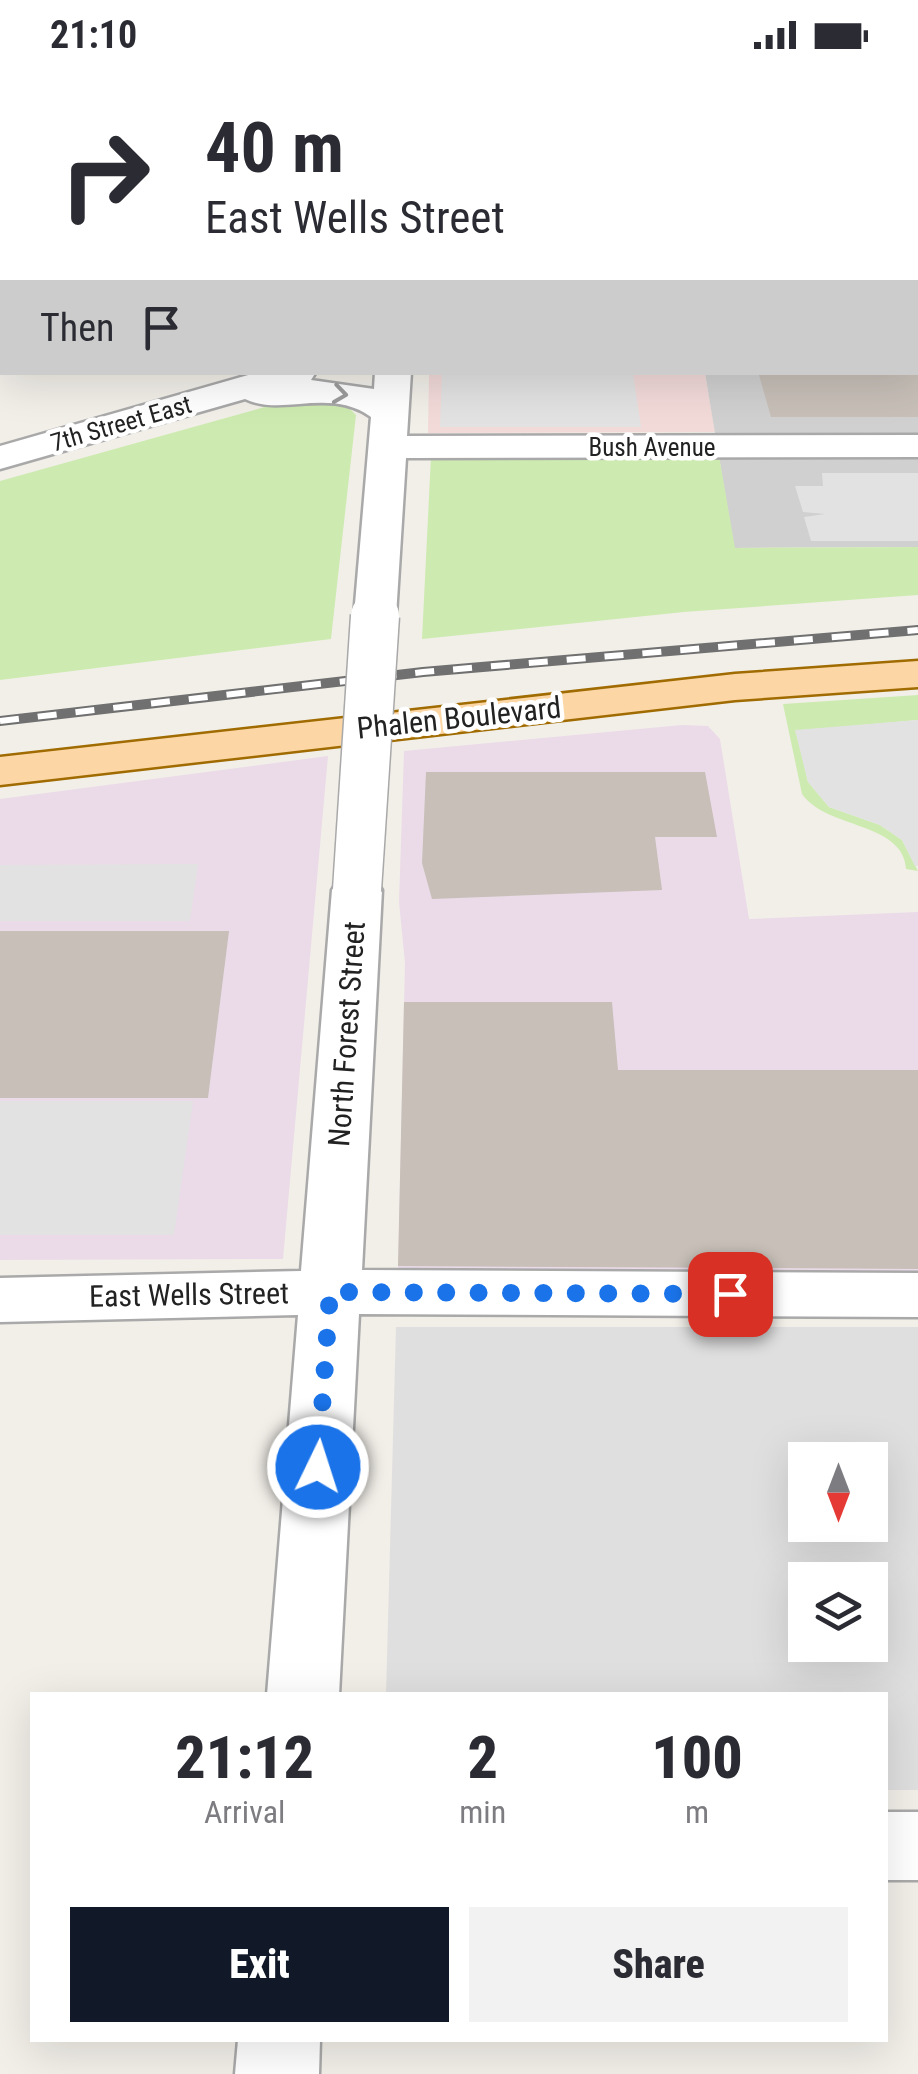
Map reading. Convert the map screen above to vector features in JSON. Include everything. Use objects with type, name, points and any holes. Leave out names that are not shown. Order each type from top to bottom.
[{"type":"main road","name":"Phalen Boulevard","points":[[0,754],[524,694],[918,658]]},
{"type":"main road","name":"Phalen Boulevard","points":[[0,771],[734,687],[918,674]]},
{"type":"street","name":"7th Street East","points":[[0,458],[289,375]]},
{"type":"street","name":"North Forest Street","points":[[302,1692],[393,375]]},
{"type":"street","points":[[216,396],[339,392],[368,398],[388,430]]},
{"type":"street","name":"Bush Avenue","points":[[388,430],[918,446]]},
{"type":"street","name":"East Wells Street","points":[[0,1300],[330,1292],[918,1295]]},
{"type":"street","points":[[888,1846],[918,1846]]},
{"type":"street","points":[[277,2074],[279,2042]]},
{"type":"shaded area","points":[[429,375],[705,375],[715,432],[428,433]]},
{"type":"shaded area","points":[[442,375],[633,375],[641,427],[440,427]]},
{"type":"shaded area","points":[[705,375],[918,375],[918,547],[734,548]]},
{"type":"shaded area","points":[[822,473],[918,473],[918,541],[811,541],[804,517],[825,514],[803,512],[795,486],[823,486]]},
{"type":"shaded area","points":[[918,720],[915,866],[902,840],[880,825],[829,807],[808,782],[795,730]]},
{"type":"shaded area","points":[[682,725],[708,726],[720,739],[749,919],[918,912],[918,1287],[407,1286],[398,1269],[405,963],[399,902],[404,751]]},
{"type":"shaded area","points":[[328,756],[283,1259],[0,1260],[0,799]]},
{"type":"shaded area","points":[[198,864],[190,921],[0,921],[0,865]]},
{"type":"shaded area","points":[[0,1101],[193,1101],[174,1235],[0,1235]]},
{"type":"shaded area","points":[[396,1327],[918,1327],[918,1790],[888,1790],[888,1692],[386,1692]]},
{"type":"green space","points":[[326,402],[349,408],[356,415],[331,639],[0,680],[0,481],[279,403]]},
{"type":"green space","points":[[431,456],[719,456],[735,548],[918,547],[918,595],[684,612],[422,639]]},
{"type":"green space","points":[[918,695],[918,720],[796,731],[808,782],[829,807],[880,825],[902,840],[918,871],[906,869],[902,854],[892,842],[828,814],[802,794],[783,704]]},
{"type":"building","points":[[759,375],[918,375],[918,417],[771,417]]},
{"type":"building","points":[[426,772],[705,772],[717,837],[655,837],[662,890],[432,899],[422,863]]},
{"type":"building","points":[[0,931],[229,931],[208,1098],[0,1098]]},
{"type":"building","points":[[404,1002],[612,1002],[618,1070],[918,1070],[918,1269],[398,1266]]},
{"type":"railway","points":[[0,721],[423,672],[918,630]]},
{"type":"route","points":[[318,1467],[330,1292],[730,1294]]}]
